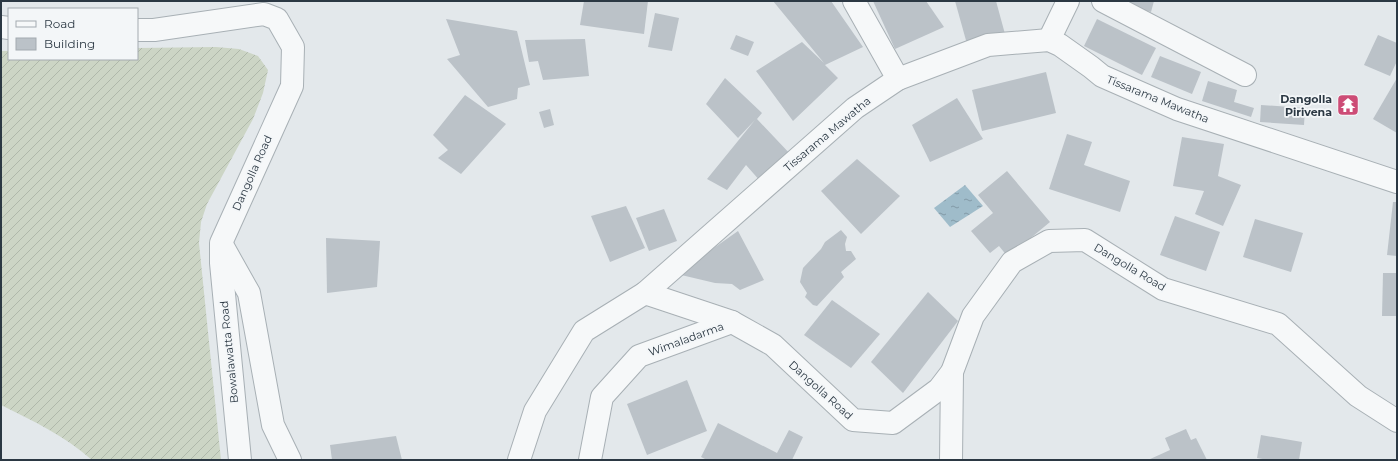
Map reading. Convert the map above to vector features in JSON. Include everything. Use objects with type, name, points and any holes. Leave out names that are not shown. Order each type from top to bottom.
[{"type":"street","points":[[854,1],[898,79]]},
{"type":"street","points":[[1049,40],[1068,1]]},
{"type":"street","points":[[1104,1],[1245,75]]},
{"type":"street","name":"Dangolla Road","points":[[138,30],[154,30],[264,14],[277,19],[293,48],[292,86],[221,243]]},
{"type":"street","name":"Tissarama Mawatha","points":[[645,293],[854,108],[898,79],[988,45],[1049,40],[1079,58],[1102,76],[1177,109],[1397,182]]},
{"type":"street","name":"Dangolla Road","points":[[645,293],[732,322],[773,345],[853,420],[893,423],[939,389],[952,372],[973,316],[1012,262],[1049,241],[1085,240],[1163,289],[1278,324],[1358,396],[1397,421]]},
{"type":"street","points":[[221,243],[249,293],[272,425],[290,460]]},
{"type":"street","name":"Bowalawatta Road","points":[[221,243],[220,263],[240,460]]},
{"type":"street","points":[[519,460],[535,411],[584,331],[645,293]]},
{"type":"street","name":"Wimaladarma","points":[[590,460],[602,397],[639,356],[732,322]]},
{"type":"street","points":[[951,460],[952,372]]},
{"type":"green space","points":[[216,47],[239,49],[258,56],[268,70],[263,93],[253,119],[207,204],[201,222],[199,243],[221,460],[92,460],[60,436],[1,405],[1,51],[8,51],[8,60],[138,60],[138,48]]},
{"type":"water","points":[[965,185],[983,206],[950,227],[934,208]]},
{"type":"building","points":[[584,1],[648,1],[644,34],[580,25]]},
{"type":"building","points":[[773,1],[831,1],[863,47],[825,65],[838,78],[793,121],[756,71],[802,42],[824,63]]},
{"type":"building","points":[[873,1],[926,1],[944,27],[895,49]]},
{"type":"building","points":[[955,1],[996,1],[1005,34],[967,44]]},
{"type":"building","points":[[1115,1],[1154,1],[1151,12]]},
{"type":"building","points":[[655,13],[679,18],[672,51],[648,47]]},
{"type":"building","points":[[446,19],[517,31],[530,85],[518,88],[517,99],[488,107],[447,59],[460,55]]},
{"type":"building","points":[[1097,19],[1156,48],[1142,75],[1084,46]]},
{"type":"building","points":[[736,35],[754,42],[748,56],[730,49]]},
{"type":"building","points":[[1378,35],[1397,43],[1397,61],[1390,76],[1364,65]]},
{"type":"building","points":[[585,39],[589,76],[543,80],[538,61],[529,62],[525,40]]},
{"type":"building","points":[[1160,56],[1201,72],[1192,94],[1151,77]]},
{"type":"building","points":[[1046,72],[1056,113],[982,131],[972,90]]},
{"type":"building","points":[[725,78],[762,113],[757,119],[793,157],[761,182],[746,165],[727,190],[707,179],[755,120],[738,138],[706,104]]},
{"type":"building","points":[[1397,78],[1397,133],[1373,119]]},
{"type":"building","points":[[1208,81],[1237,90],[1234,102],[1254,108],[1251,117],[1202,101]]},
{"type":"building","points":[[465,95],[506,124],[461,174],[438,158],[448,150],[433,135]]},
{"type":"building","points":[[957,98],[983,139],[930,162],[912,125]]},
{"type":"building","points":[[1261,105],[1305,108],[1304,125],[1260,122]]},
{"type":"building","points":[[550,109],[554,125],[544,128],[539,112]]},
{"type":"building","points":[[1067,134],[1092,142],[1084,165],[1130,181],[1120,212],[1049,189]]},
{"type":"building","points":[[1182,137],[1224,144],[1218,176],[1241,185],[1223,226],[1195,214],[1204,191],[1173,186]]},
{"type":"building","points":[[857,159],[900,196],[861,234],[821,191]]},
{"type":"building","points":[[1007,171],[1050,222],[1008,257],[999,246],[990,253],[971,231],[993,213],[978,195]]},
{"type":"building","points":[[1393,202],[1397,202],[1397,256],[1387,255]]},
{"type":"building","points":[[626,206],[645,248],[610,262],[591,216]]},
{"type":"building","points":[[664,209],[677,241],[649,251],[636,218]]},
{"type":"building","points":[[1175,216],[1220,232],[1206,271],[1160,255]]},
{"type":"building","points":[[1255,219],[1303,233],[1291,272],[1243,257]]},
{"type":"building","points":[[841,230],[847,237],[845,244],[846,251],[851,251],[856,259],[841,272],[844,277],[817,306],[813,305],[805,297],[807,293],[800,282],[803,268],[821,249],[825,242]]},
{"type":"building","points":[[738,231],[764,280],[740,290],[732,284],[715,283],[677,274]]},
{"type":"building","points":[[326,238],[380,241],[377,287],[327,293]]},
{"type":"building","points":[[1383,273],[1397,273],[1397,316],[1382,316]]},
{"type":"building","points":[[928,292],[958,321],[903,393],[871,362]]},
{"type":"building","points":[[832,300],[880,334],[851,368],[804,335]]},
{"type":"building","points":[[687,380],[707,431],[647,455],[627,404]]},
{"type":"building","points":[[718,423],[777,453],[789,430],[803,437],[792,460],[707,460],[701,457]]},
{"type":"building","points":[[1186,429],[1191,440],[1196,438],[1207,460],[1148,460],[1170,450],[1165,438]]},
{"type":"building","points":[[1261,435],[1302,442],[1299,460],[1268,460],[1257,458]]},
{"type":"building","points":[[396,436],[402,460],[332,460],[330,445]]},
{"type":"place","name":"Dangolla Pirivena","points":[[1348,105]]}]
